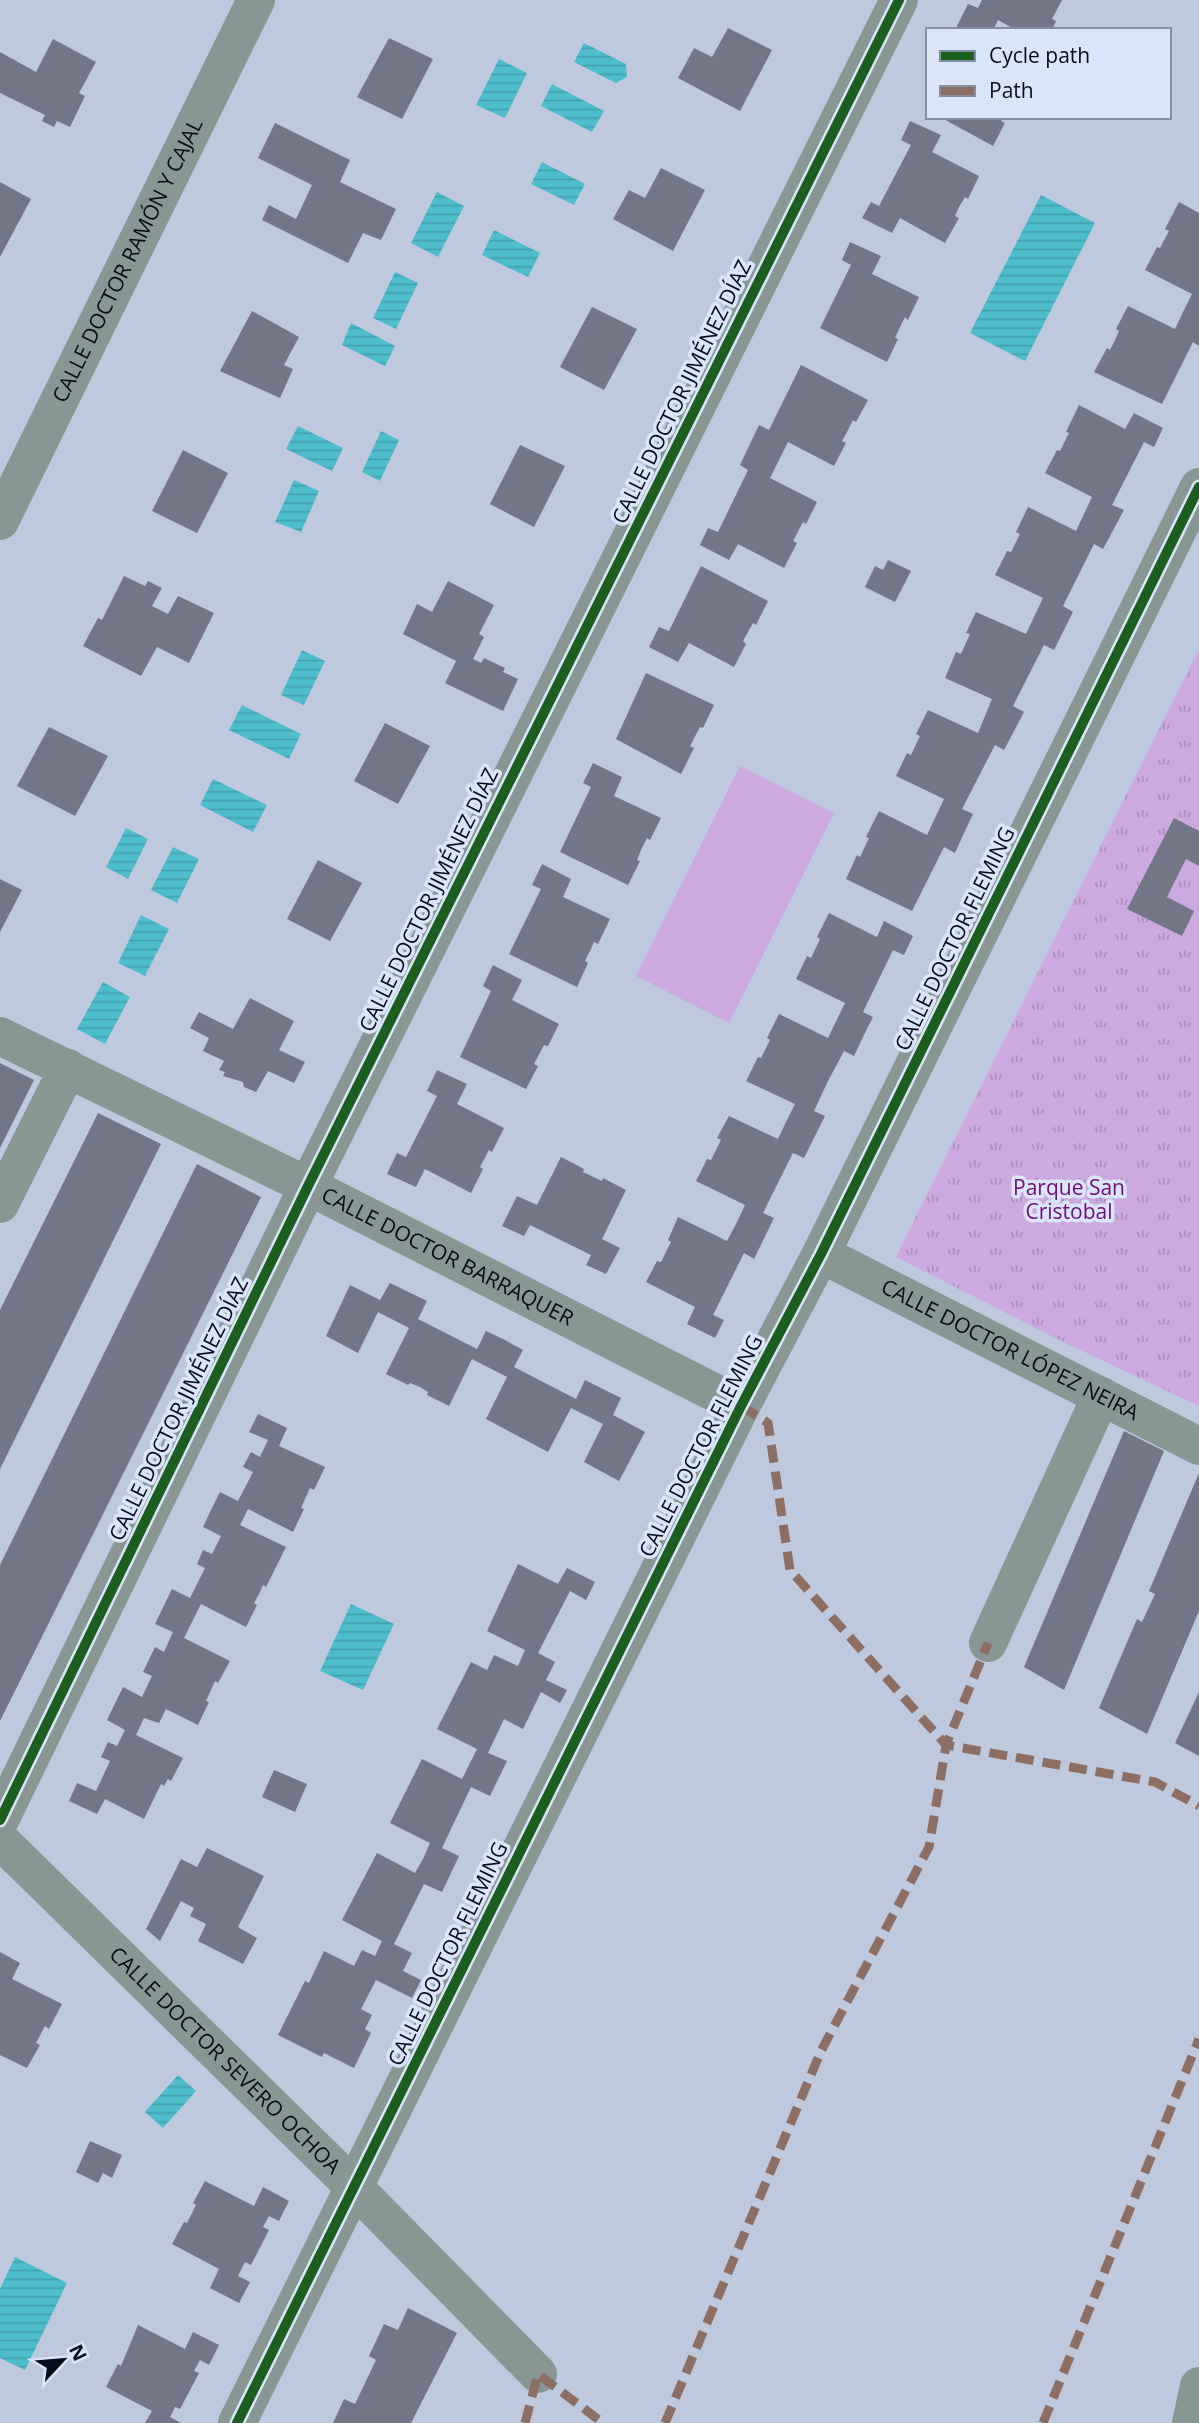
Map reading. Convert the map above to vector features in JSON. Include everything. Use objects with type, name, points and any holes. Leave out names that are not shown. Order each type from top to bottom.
[{"type":"street","name":"CALLE DOCTOR RAMÓN Y CAJAL","points":[[0,521],[256,0]]},
{"type":"street","name":"CALLE DOCTOR JIMÉNEZ DÍAZ","points":[[0,1820],[309,1186],[899,0]]},
{"type":"street","name":"CALLE DOCTOR FLEMING","points":[[237,2423],[741,1406],[821,1254],[1199,487]]},
{"type":"street","name":"CALLE DOCTOR BARRAQUER","points":[[0,1036],[309,1186],[741,1406]]},
{"type":"street","points":[[0,1204],[68,1068]]},
{"type":"street","name":"CALLE DOCTOR LÓPEZ NEIRA","points":[[821,1254],[1199,1446]]},
{"type":"street","points":[[988,1643],[1101,1396]]},
{"type":"street","name":"CALLE DOCTOR SEVERO OCHOA","points":[[0,1840],[354,2187],[538,2374]]},
{"type":"street","points":[[1191,2423],[1199,2386]]},
{"type":"green space","name":"Parque San Cristobal","points":[[1199,649],[1199,1406],[1059,1340],[896,1257]]},
{"type":"green space","points":[[740,766],[834,813],[729,1023],[636,976]]},
{"type":"water","points":[[584,43],[626,64],[627,77],[616,83],[574,62]]},
{"type":"water","points":[[499,59],[527,73],[505,118],[476,105]]},
{"type":"water","points":[[552,84],[604,111],[592,132],[541,106]]},
{"type":"water","points":[[542,162],[585,184],[574,205],[531,184]]},
{"type":"water","points":[[437,192],[464,206],[438,257],[411,243]]},
{"type":"water","points":[[1041,195],[1095,223],[1025,361],[970,333]]},
{"type":"water","points":[[494,230],[540,253],[528,277],[482,255]]},
{"type":"water","points":[[395,272],[418,283],[396,329],[373,318]]},
{"type":"water","points":[[351,323],[395,346],[385,366],[342,345]]},
{"type":"water","points":[[298,426],[343,448],[332,471],[286,449]]},
{"type":"water","points":[[381,431],[399,440],[380,481],[362,472]]},
{"type":"water","points":[[294,480],[319,491],[301,532],[275,522]]},
{"type":"water","points":[[302,650],[325,661],[304,705],[281,695]]},
{"type":"water","points":[[242,705],[301,734],[289,759],[229,730]]},
{"type":"water","points":[[213,779],[267,805],[253,832],[200,805]]},
{"type":"water","points":[[126,828],[148,839],[128,879],[106,867]]},
{"type":"water","points":[[173,847],[199,859],[177,903],[151,890]]},
{"type":"water","points":[[141,915],[169,929],[145,976],[118,963]]},
{"type":"water","points":[[103,982],[130,997],[105,1044],[77,1029]]},
{"type":"water","points":[[351,1604],[394,1624],[363,1690],[320,1671]]},
{"type":"water","points":[[178,2075],[196,2091],[163,2128],[145,2112]]},
{"type":"water","points":[[15,2257],[67,2283],[25,2370],[0,2358],[0,2289]]},
{"type":"building","points":[[982,0],[1062,0],[1052,19],[1056,21],[1053,28],[1012,28],[998,20],[994,28],[956,28],[968,4],[978,8]]},
{"type":"building","points":[[728,28],[772,50],[740,111],[678,78],[694,48],[712,57]]},
{"type":"building","points":[[389,38],[433,59],[402,119],[357,97]]},
{"type":"building","points":[[53,39],[96,62],[79,93],[85,96],[70,127],[57,121],[54,127],[42,121],[45,115],[0,93],[0,52],[36,72]]},
{"type":"building","points":[[944,119],[1002,119],[1005,123],[993,146]]},
{"type":"building","points":[[910,121],[941,135],[932,152],[979,176],[968,199],[965,197],[959,207],[955,216],[959,218],[945,243],[900,218],[892,233],[862,218],[871,202],[879,206],[911,145],[901,140]]},
{"type":"building","points":[[275,123],[350,160],[340,182],[396,209],[381,240],[363,233],[348,263],[262,220],[269,205],[296,219],[312,185],[258,158]]},
{"type":"building","points":[[661,168],[705,190],[673,251],[613,219],[629,190],[645,198]]},
{"type":"building","points":[[0,182],[31,199],[0,257]]},
{"type":"building","points":[[1179,202],[1199,213],[1199,346],[1193,342],[1162,404],[1094,372],[1107,348],[1110,350],[1119,331],[1116,329],[1128,306],[1175,329],[1192,294],[1145,270],[1169,231],[1165,229]]},
{"type":"building","points":[[850,242],[881,256],[872,274],[919,297],[908,320],[905,317],[900,327],[895,338],[898,339],[887,362],[820,328],[851,265],[842,260]]},
{"type":"building","points":[[592,307],[637,329],[604,390],[560,367]]},
{"type":"building","points":[[252,311],[299,337],[284,365],[293,369],[280,398],[220,371]]},
{"type":"building","points":[[801,365],[868,400],[842,441],[846,443],[834,466],[788,442],[770,478],[817,502],[806,524],[803,522],[793,541],[797,543],[784,568],[738,544],[729,560],[700,545],[708,528],[718,532],[748,470],[740,465],[759,425],[769,430]]},
{"type":"building","points":[[1079,405],[1125,429],[1134,413],[1163,428],[1154,447],[1144,442],[1112,505],[1124,510],[1103,549],[1094,544],[1063,606],[1073,612],[1054,650],[1044,645],[1013,706],[1024,712],[1004,750],[995,745],[962,809],[973,814],[955,853],[944,847],[912,911],[846,879],[857,855],[860,857],[879,811],[927,835],[944,799],[896,776],[907,753],[911,755],[920,736],[916,734],[928,710],[978,733],[992,699],[945,678],[956,652],[961,654],[970,634],[966,633],[976,612],[1026,634],[1043,598],[995,575],[1007,551],[1011,552],[1020,534],[1016,532],[1028,507],[1076,531],[1092,497],[1045,473],[1069,433],[1066,432]]},
{"type":"building","points":[[520,445],[565,466],[534,527],[490,504]]},
{"type":"building","points":[[183,450],[228,473],[197,533],[152,511]]},
{"type":"building","points":[[888,560],[911,571],[895,602],[865,587],[875,566],[883,570]]},
{"type":"building","points":[[701,566],[768,601],[756,625],[753,623],[743,641],[746,644],[734,667],[689,643],[678,662],[649,647],[659,627],[669,631]]},
{"type":"building","points":[[124,576],[145,586],[148,581],[162,588],[152,606],[168,614],[178,596],[214,613],[189,663],[157,647],[141,676],[83,646],[98,618],[102,620]]},
{"type":"building","points":[[448,581],[494,605],[479,634],[484,637],[473,659],[481,663],[484,658],[505,668],[503,672],[518,679],[503,711],[445,683],[456,661],[403,634],[417,604],[432,612]]},
{"type":"building","points":[[646,673],[714,705],[703,728],[700,727],[690,746],[694,748],[681,774],[616,739]]},
{"type":"building","points":[[385,723],[430,746],[398,804],[354,781]]},
{"type":"building","points":[[49,727],[108,756],[75,816],[17,786]]},
{"type":"building","points":[[593,763],[622,777],[614,796],[661,818],[650,840],[647,838],[641,850],[637,860],[640,861],[628,885],[560,852],[591,787],[583,783]]},
{"type":"building","points":[[1174,818],[1199,831],[1199,866],[1186,859],[1167,897],[1194,911],[1182,936],[1127,909]]},
{"type":"building","points":[[318,860],[362,883],[330,941],[287,919]]},
{"type":"building","points":[[542,864],[571,879],[563,897],[610,919],[598,944],[594,942],[577,987],[509,954],[541,889],[532,885]]},
{"type":"building","points":[[0,879],[22,890],[0,932]]},
{"type":"building","points":[[829,913],[877,937],[884,921],[913,936],[904,955],[893,950],[863,1012],[873,1017],[854,1056],[844,1051],[828,1081],[814,1111],[825,1116],[804,1158],[793,1153],[763,1213],[774,1218],[754,1259],[744,1253],[713,1315],[724,1320],[715,1338],[687,1324],[695,1307],[646,1282],[657,1261],[661,1262],[671,1242],[668,1240],[678,1217],[727,1241],[736,1224],[745,1205],[696,1181],[707,1159],[711,1160],[721,1140],[717,1138],[729,1116],[778,1139],[795,1104],[746,1081],[770,1040],[767,1038],[779,1014],[828,1038],[845,1003],[796,979],[807,956],[811,958],[820,939],[817,937]]},
{"type":"building","points":[[493,965],[522,980],[512,1000],[559,1024],[548,1046],[544,1045],[534,1064],[538,1066],[526,1089],[460,1057],[491,991],[483,986]]},
{"type":"building","points":[[250,998],[294,1021],[279,1050],[305,1062],[294,1083],[268,1071],[256,1092],[244,1087],[243,1082],[223,1076],[225,1072],[219,1070],[224,1061],[203,1051],[209,1038],[190,1028],[199,1012],[233,1029]]},
{"type":"building","points":[[0,1063],[34,1080],[0,1148]]},
{"type":"building","points":[[437,1070],[467,1084],[457,1104],[504,1128],[492,1152],[489,1150],[480,1167],[483,1169],[471,1193],[425,1169],[416,1187],[387,1174],[397,1153],[406,1157],[437,1096],[427,1091]]},
{"type":"building","points":[[98,1113],[161,1144],[0,1469],[0,1310]]},
{"type":"building","points":[[561,1157],[584,1169],[583,1172],[602,1181],[603,1178],[626,1190],[602,1239],[620,1248],[606,1274],[586,1265],[591,1255],[530,1225],[524,1236],[502,1226],[517,1196],[537,1205]]},
{"type":"building","points":[[197,1164],[261,1197],[0,1721],[0,1565]]},
{"type":"building","points":[[390,1283],[427,1301],[418,1319],[477,1349],[486,1331],[505,1340],[523,1350],[514,1367],[576,1399],[585,1380],[621,1398],[613,1415],[645,1432],[619,1481],[584,1462],[603,1424],[571,1408],[548,1452],[486,1419],[507,1377],[472,1359],[449,1406],[427,1395],[428,1392],[420,1387],[410,1383],[408,1385],[386,1374],[409,1328],[378,1312],[358,1353],[326,1336],[350,1285],[380,1300]]},
{"type":"building","points":[[258,1414],[287,1428],[279,1446],[325,1467],[314,1490],[310,1488],[293,1532],[248,1509],[240,1525],[286,1547],[266,1587],[263,1585],[254,1603],[257,1605],[246,1627],[201,1604],[184,1638],[230,1661],[218,1683],[215,1681],[198,1725],[166,1709],[159,1723],[144,1718],[136,1735],[183,1758],[171,1781],[168,1779],[164,1786],[161,1784],[144,1819],[105,1799],[97,1814],[69,1801],[77,1783],[96,1791],[110,1761],[101,1757],[108,1742],[117,1746],[125,1730],[107,1720],[123,1687],[142,1697],[152,1676],[143,1672],[155,1647],[164,1652],[173,1632],[155,1624],[172,1589],[190,1598],[205,1568],[197,1564],[203,1550],[212,1554],[221,1536],[203,1527],[220,1492],[238,1501],[253,1472],[243,1467],[251,1452],[260,1457],[268,1440],[249,1432]]},
{"type":"building","points":[[1124,1431],[1164,1451],[1064,1690],[1024,1667]]},
{"type":"building","points":[[1199,1473],[1199,1611],[1147,1734],[1099,1708],[1137,1619],[1142,1622],[1155,1594],[1149,1591]]},
{"type":"building","points":[[518,1564],[558,1584],[567,1568],[595,1582],[586,1600],[570,1591],[538,1653],[555,1662],[546,1680],[567,1690],[560,1703],[541,1692],[523,1729],[504,1719],[488,1753],[507,1761],[490,1796],[471,1787],[442,1848],[459,1856],[442,1892],[424,1884],[394,1944],[412,1953],[403,1971],[421,1980],[412,1998],[376,1980],[361,2009],[372,2015],[365,2029],[371,2033],[354,2068],[324,2053],[322,2057],[278,2035],[305,1981],[309,1983],[324,1951],[354,1966],[362,1950],[375,1956],[382,1941],[342,1920],[377,1853],[415,1873],[423,1859],[430,1843],[390,1823],[422,1759],[462,1779],[477,1749],[437,1729],[471,1662],[487,1670],[494,1655],[518,1666],[525,1650],[487,1631]]},
{"type":"building","points":[[1199,1692],[1199,1756],[1175,1743]]},
{"type":"building","points":[[274,1770],[307,1784],[295,1812],[262,1797]]},
{"type":"building","points":[[207,1848],[264,1876],[238,1927],[257,1938],[243,1964],[198,1941],[206,1924],[190,1916],[194,1908],[181,1901],[160,1941],[146,1929],[181,1859],[197,1867]]},
{"type":"building","points":[[0,1952],[20,1963],[12,1979],[62,2004],[49,2029],[45,2026],[36,2043],[40,2045],[27,2068],[0,2055]]},
{"type":"building","points":[[90,2141],[122,2155],[112,2178],[103,2173],[98,2183],[76,2172]]},
{"type":"building","points":[[205,2181],[254,2206],[263,2187],[289,2201],[279,2221],[269,2216],[263,2227],[269,2230],[251,2265],[245,2262],[238,2276],[250,2282],[239,2303],[210,2288],[219,2269],[172,2244],[184,2222],[187,2223],[196,2205],[193,2203]]},
{"type":"building","points":[[408,2308],[457,2333],[411,2423],[333,2423],[344,2399],[355,2404],[376,2360],[369,2356],[384,2324],[398,2330]]},
{"type":"building","points":[[138,2325],[185,2349],[193,2332],[219,2345],[209,2365],[200,2360],[194,2371],[199,2373],[180,2409],[175,2407],[170,2417],[181,2423],[145,2423],[152,2411],[106,2387],[118,2364],[121,2366]]},
{"type":"marked path","points":[[741,1406],[768,1423],[790,1570],[946,1745],[1155,1782],[1199,1806]]},
{"type":"marked path","points":[[665,2423],[821,2051],[929,1847],[946,1745],[988,1643]]},
{"type":"marked path","points":[[1043,2423],[1199,2039]]},
{"type":"marked path","points":[[525,2423],[538,2374],[603,2423]]},
{"type":"cycle path","points":[[0,1820],[308,1186],[899,0]]},
{"type":"cycle path","points":[[237,2423],[741,1406],[821,1254],[1199,487]]}]
